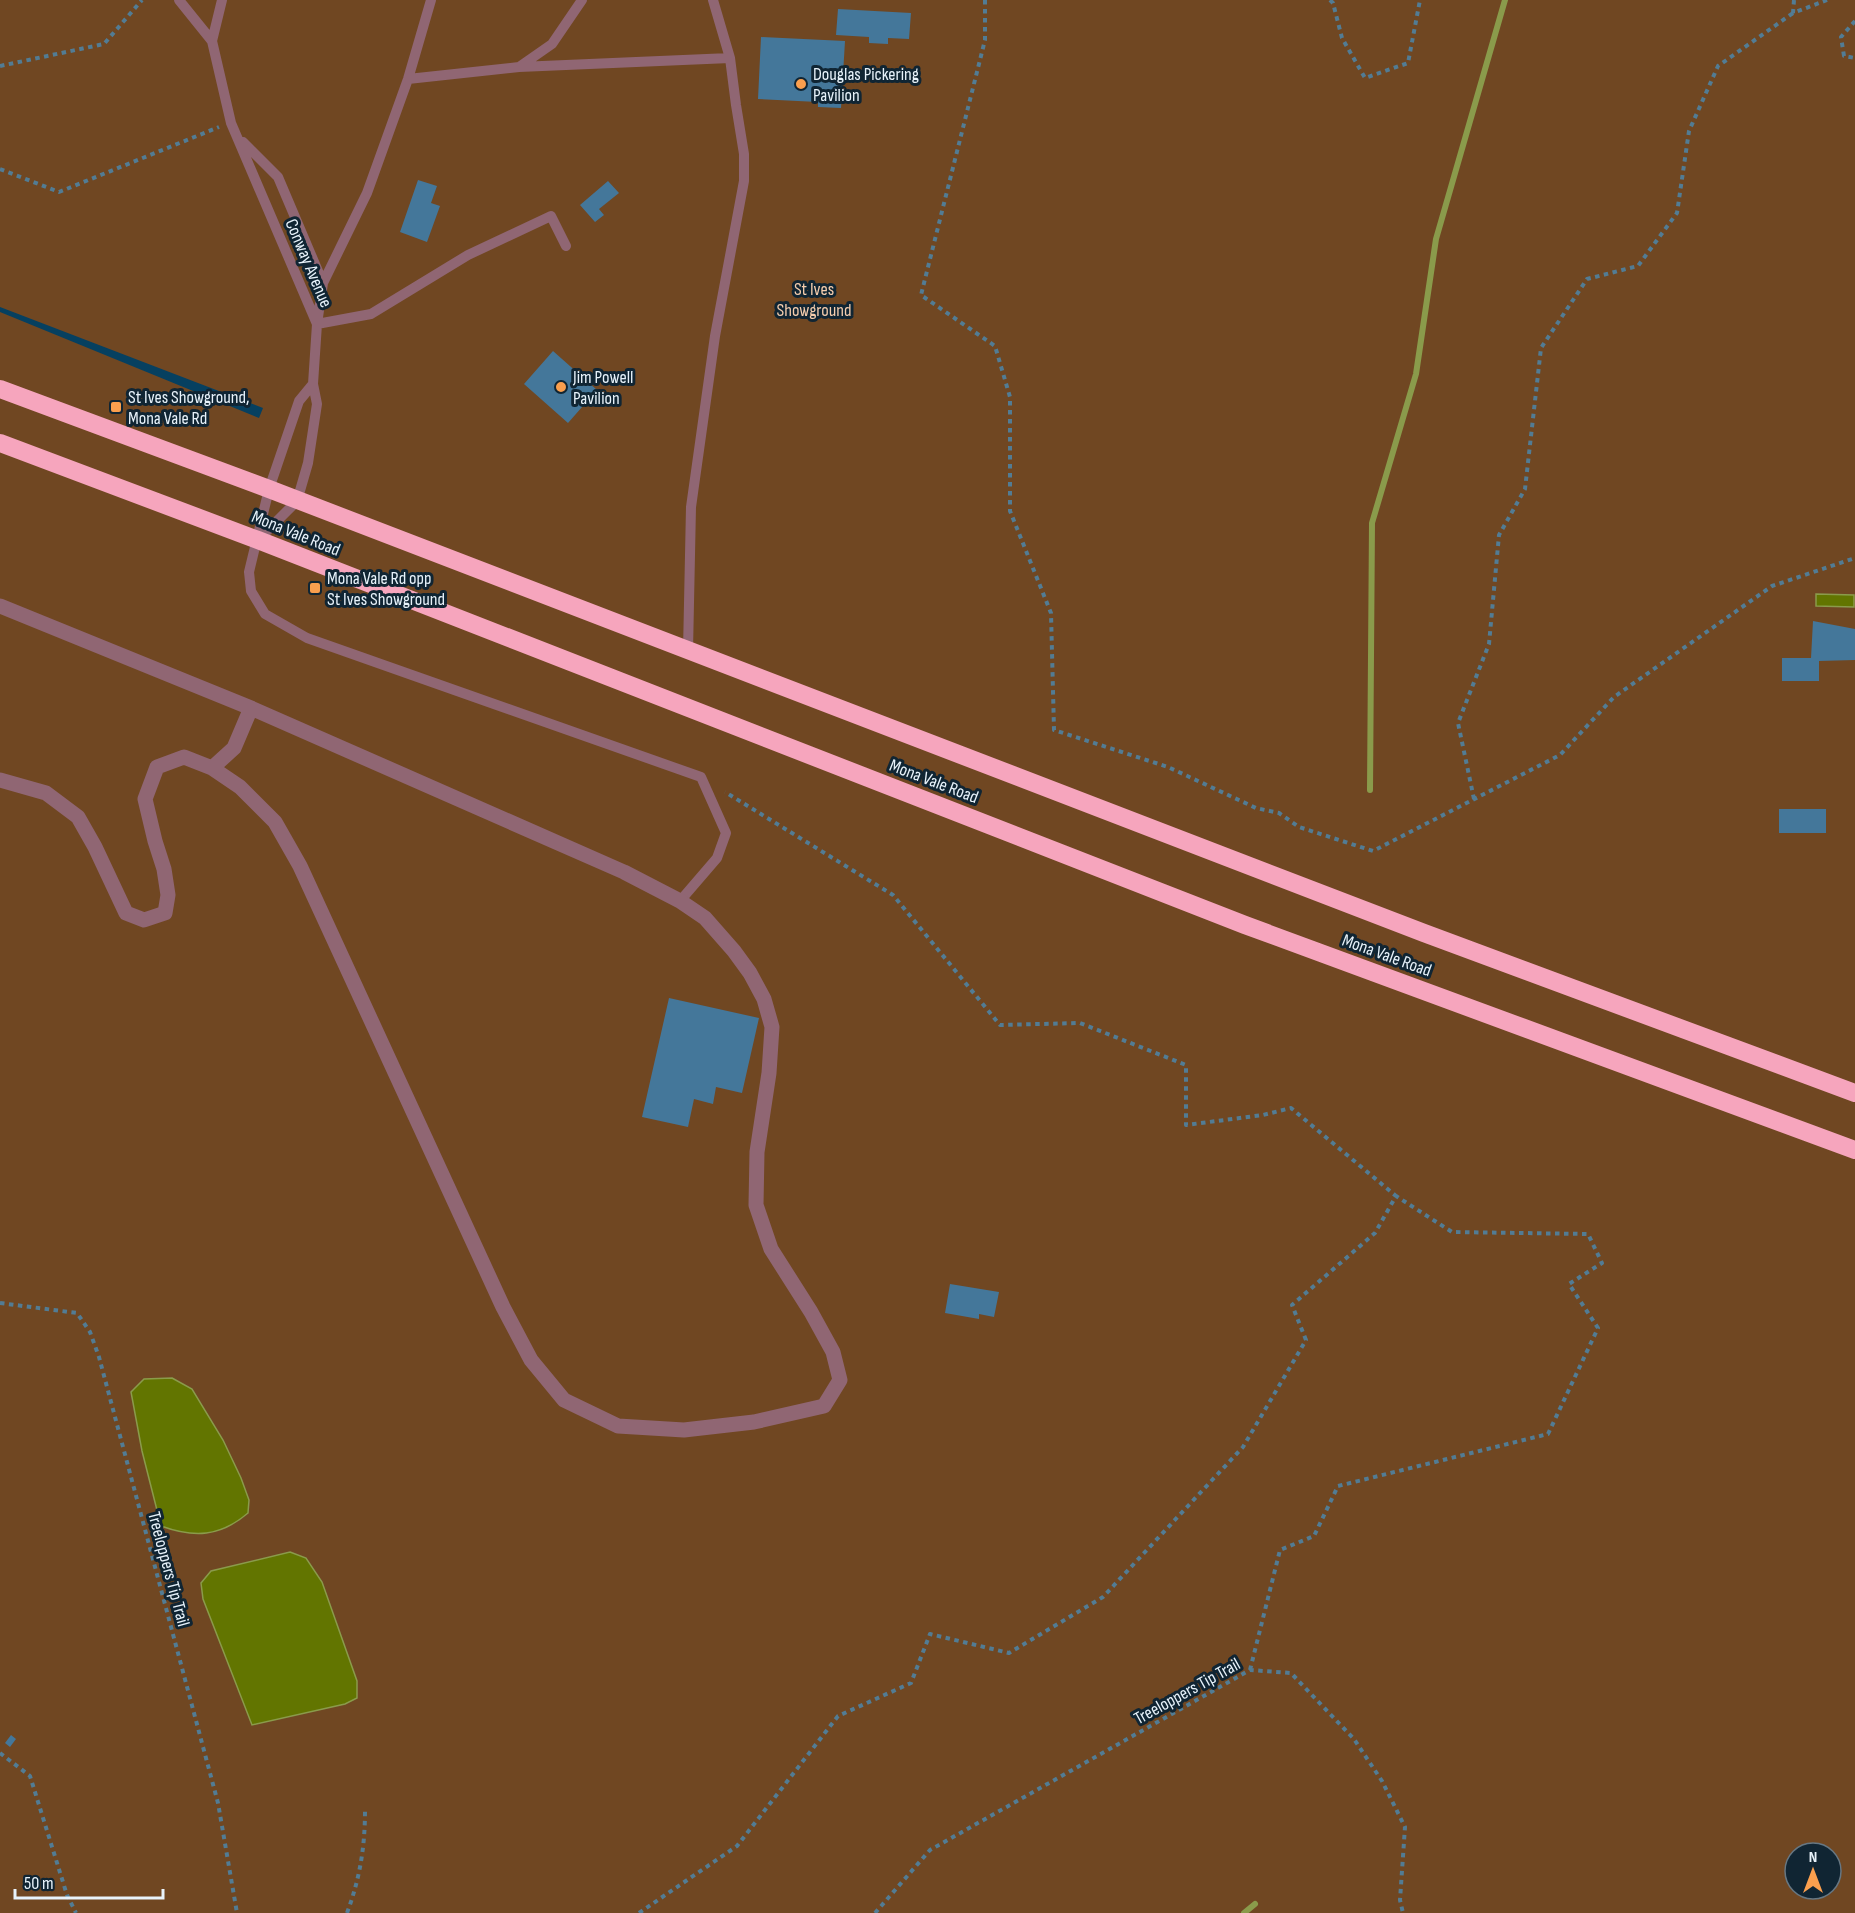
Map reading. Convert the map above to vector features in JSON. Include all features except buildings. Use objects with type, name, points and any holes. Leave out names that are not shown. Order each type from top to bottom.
[{"type":"highway","name":"Mona Vale Road","points":[[0,388],[269,489],[1413,929],[1855,1093]]},
{"type":"highway","name":"Mona Vale Road","points":[[0,443],[258,540],[1245,925],[1855,1150]]},
{"type":"street","points":[[0,606],[250,708],[613,867],[680,901],[705,918],[750,973],[764,999],[772,1027],[769,1072],[757,1152],[756,1205],[771,1249],[833,1352],[840,1380],[824,1406],[754,1422],[684,1430],[618,1426],[564,1400],[531,1360],[300,866],[275,822],[240,787],[212,768],[184,757],[156,767],[145,799],[164,869],[168,896],[165,912],[144,920],[126,913],[78,817],[46,793],[0,780]]},
{"type":"street","points":[[212,768],[234,748],[250,708]]},
{"type":"lane","name":"Conway Avenue","points":[[179,0],[212,41],[231,123],[317,324]]},
{"type":"lane","points":[[212,41],[222,0]]},
{"type":"lane","name":"Conway Avenue","points":[[317,324],[323,283],[367,193],[408,79],[431,0]]},
{"type":"lane","points":[[519,68],[552,44],[582,0]]},
{"type":"lane","points":[[688,651],[691,507],[714,336],[744,181],[744,154],[730,58],[713,0]]},
{"type":"lane","points":[[408,79],[519,68],[730,58]]},
{"type":"lane","points":[[239,138],[278,177],[323,283]]},
{"type":"lane","points":[[258,540],[297,501],[308,463],[317,404],[313,384],[317,324],[371,314],[468,255],[551,216],[566,246]]},
{"type":"lane","points":[[313,384],[299,401],[269,489],[249,572],[251,591],[265,614],[307,638],[701,777],[726,834],[717,858],[680,901]]},
{"type":"path","points":[[0,66],[104,44],[142,0]]},
{"type":"path","points":[[985,0],[985,40],[921,295],[995,346],[1010,397],[1010,511],[1051,613],[1054,730],[1168,767],[1256,808],[1279,813],[1299,827],[1373,850],[1560,755],[1614,697],[1772,586],[1855,558]]},
{"type":"path","points":[[1330,0],[1333,3],[1342,38],[1365,78],[1408,63],[1420,0]]},
{"type":"path","points":[[1793,13],[1794,0]]},
{"type":"path","points":[[1474,799],[1458,723],[1489,644],[1499,535],[1525,489],[1541,348],[1587,279],[1638,266],[1677,213],[1689,131],[1718,66],[1793,13],[1827,0]]},
{"type":"path","points":[[1855,21],[1841,37],[1844,56],[1855,58]]},
{"type":"path","points":[[0,169],[59,192],[231,123]]},
{"type":"path","points":[[701,777],[893,895],[1000,1025],[1080,1023],[1186,1065],[1186,1125],[1263,1115],[1291,1108],[1396,1196],[1452,1232],[1588,1234],[1602,1263],[1569,1284],[1598,1328],[1548,1434],[1338,1486],[1314,1536],[1280,1550],[1250,1670]]},
{"type":"path","points":[[639,1913],[737,1846],[838,1716],[911,1683],[930,1634],[1009,1653],[1103,1597],[1243,1447],[1306,1340],[1292,1305],[1375,1233],[1396,1196]]},
{"type":"path","name":"Treeloppers Tip Trail","points":[[0,1303],[77,1313],[90,1332],[99,1357],[218,1803],[237,1913]]},
{"type":"path","name":"Treeloppers Tip Trail","points":[[874,1913],[930,1850],[1250,1670],[1291,1673],[1354,1739],[1382,1781],[1405,1827],[1400,1900],[1403,1913]]},
{"type":"path","points":[[0,1753],[30,1776],[67,1895],[76,1913]]},
{"type":"path","points":[[347,1913],[356,1890],[364,1847],[365,1810]]},
{"type":"green space","name":"St Ives Showground","points":[[0,0],[1855,0],[1855,1913],[0,1913],[0,312],[259,418],[263,408],[0,307]]},
{"type":"shaded area","points":[[1816,594],[1854,595],[1854,607],[1816,606]]},
{"type":"shaded area","points":[[172,1378],[192,1389],[223,1440],[249,1500],[248,1513],[238,1521],[217,1531],[196,1533],[161,1526],[142,1451],[131,1392],[144,1379]]},
{"type":"shaded area","points":[[290,1552],[306,1558],[322,1582],[357,1681],[357,1698],[345,1704],[252,1725],[203,1599],[201,1583],[211,1571]]},
{"type":"waterway","points":[[1370,790],[1372,523],[1416,374],[1436,239],[1505,0]]},
{"type":"waterway","points":[[1244,1913],[1255,1904]]},
{"type":"place","name":"Douglas Pickering Pavilion","points":[[801,84]]},
{"type":"place","name":"Jim Powell Pavilion","points":[[561,387]]},
{"type":"place","name":"St Ives Showground, Mona Vale Rd","points":[[116,407]]},
{"type":"place","name":"Mona Vale Rd opp St Ives Showground","points":[[315,588]]}]
